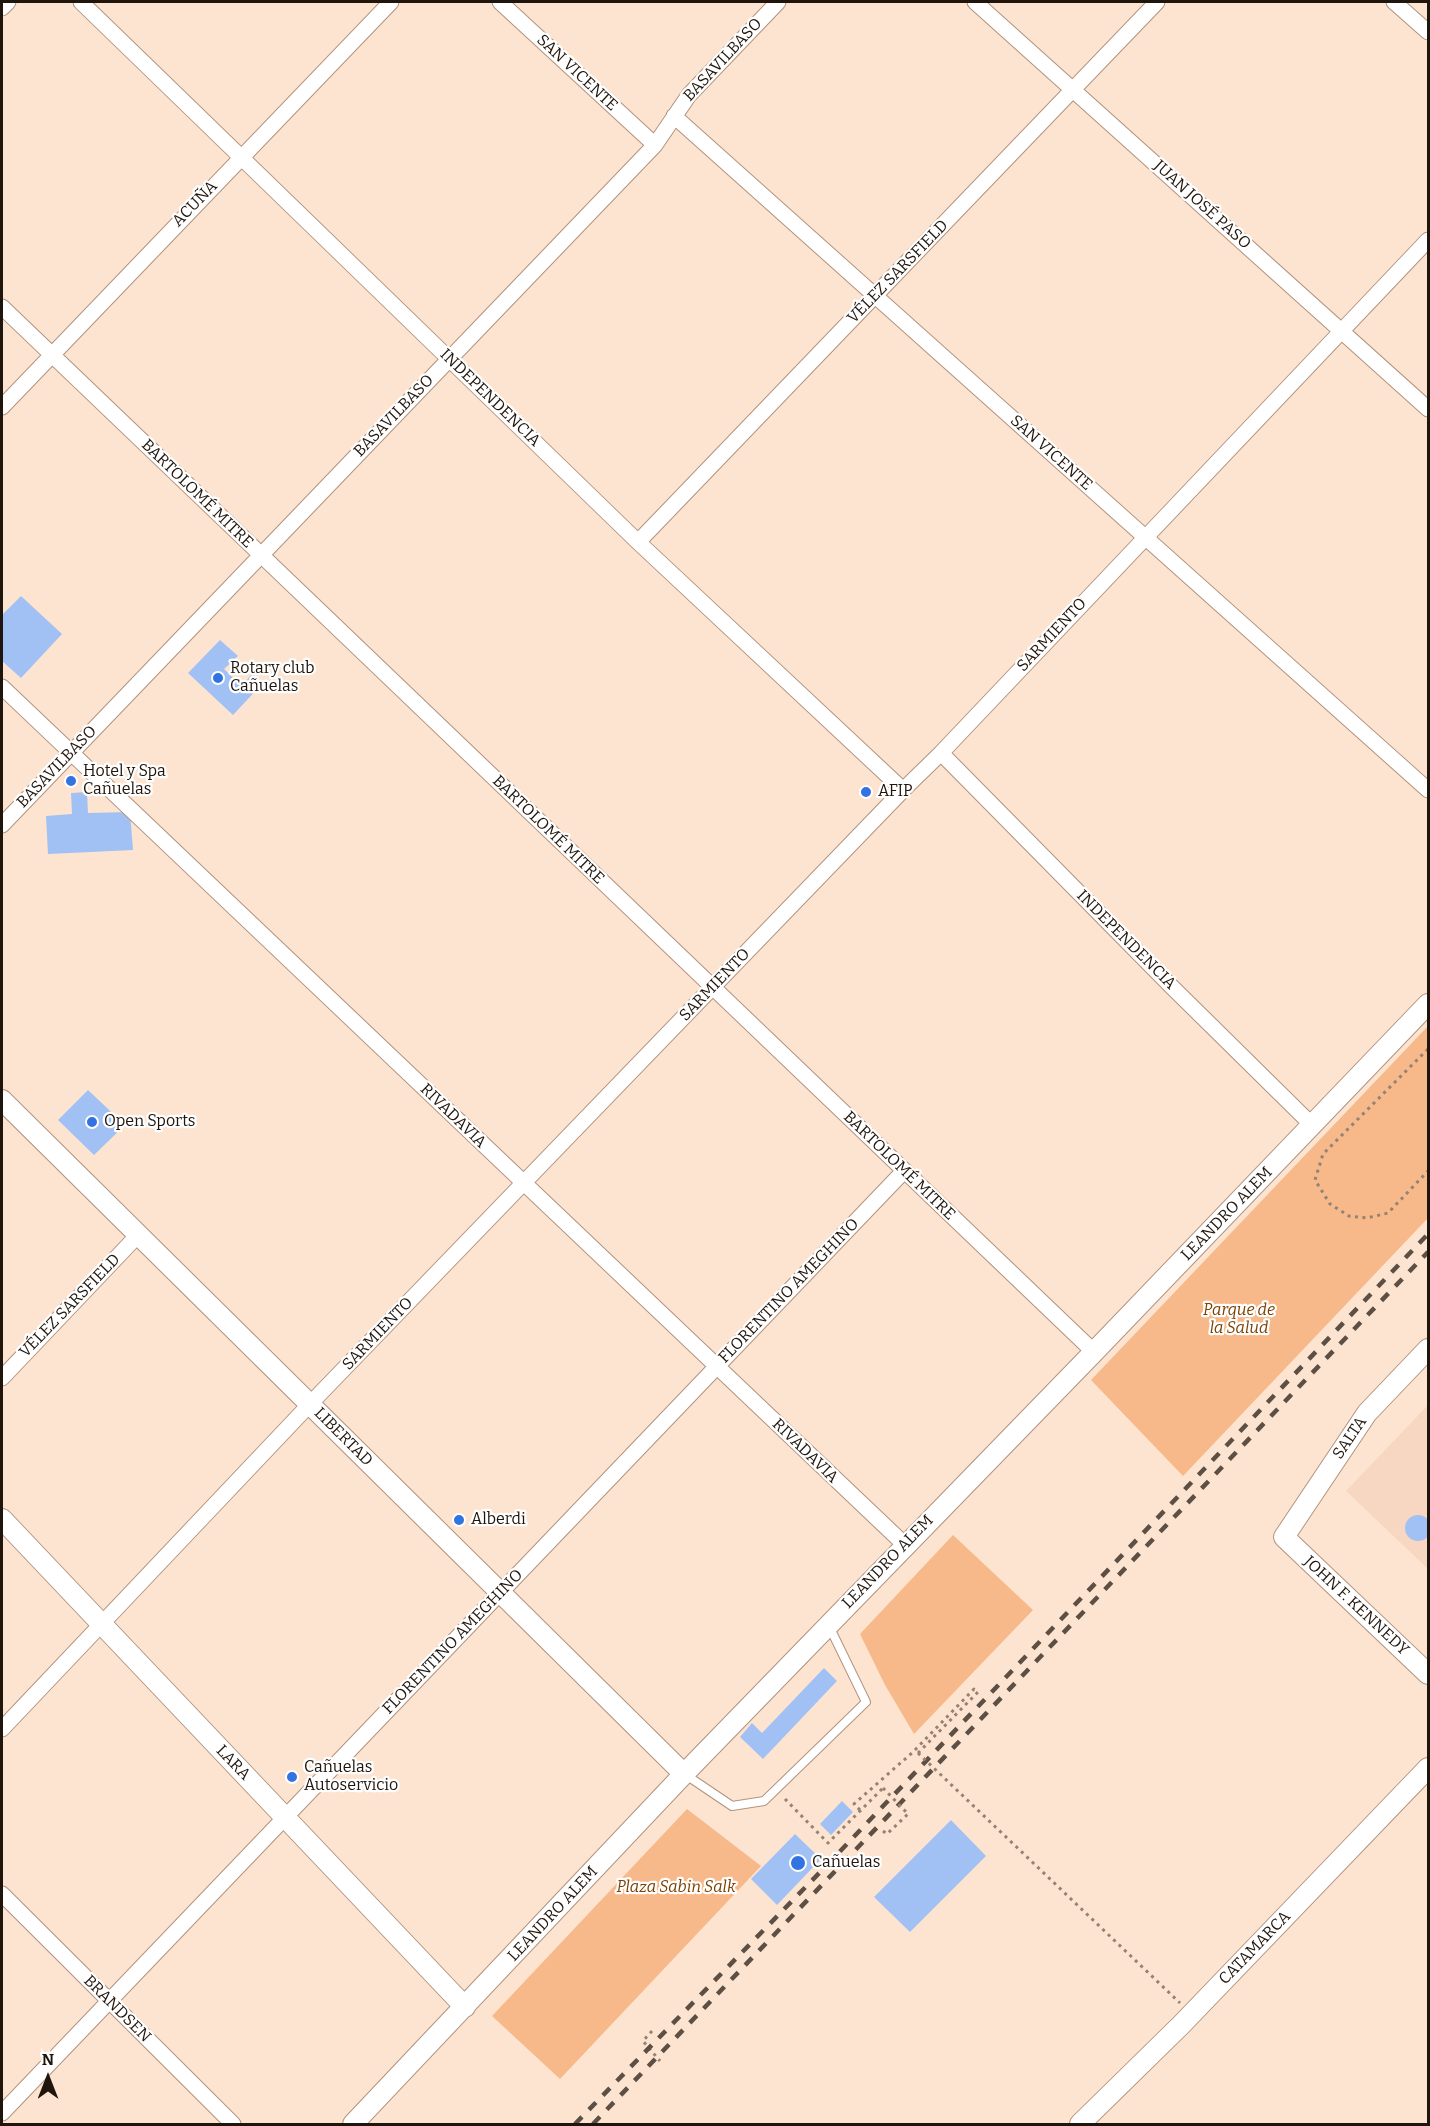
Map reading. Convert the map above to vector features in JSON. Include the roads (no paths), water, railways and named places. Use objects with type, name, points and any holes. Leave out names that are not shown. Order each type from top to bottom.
[{"type":"street","points":[[2,8],[8,2]]},
{"type":"street","name":"INDEPENDENCIA","points":[[81,2],[639,542],[903,790]]},
{"type":"street","name":"ACUÑA","points":[[2,407],[391,2]]},
{"type":"street","name":"SAN VICENTE","points":[[500,2],[655,145]]},
{"type":"street","name":"BASAVILBASO","points":[[2,825],[655,145],[689,95],[778,2]]},
{"type":"street","name":"JUAN JOSÉ PASO","points":[[975,2],[1428,409]]},
{"type":"street","name":"VÉLEZ SARSFIELD","points":[[639,542],[1156,2]]},
{"type":"street","points":[[1395,2],[1428,32]]},
{"type":"street","name":"SAN VICENTE","points":[[674,116],[1428,790]]},
{"type":"street","name":"SARMIENTO","points":[[2,1729],[310,1404],[941,753],[1428,240]]},
{"type":"street","name":"BARTOLOMÉ MITRE","points":[[2,307],[1094,1352]]},
{"type":"street","name":"RIVADAVIA","points":[[2,687],[905,1545]]},
{"type":"street","name":"INDEPENDENCIA","points":[[941,753],[1312,1125]]},
{"type":"street","name":"LEANDRO ALEM","points":[[353,2124],[684,1774],[1428,1004]]},
{"type":"street","name":"LIBERTAD","points":[[2,1100],[684,1774]]},
{"type":"street","name":"FLORENTINO AMEGHINO","points":[[2,2113],[904,1171]]},
{"type":"street","name":"VÉLEZ SARSFIELD","points":[[2,1378],[139,1234]]},
{"type":"street","name":"SALTA","points":[[1284,1537],[1367,1413],[1428,1349]]},
{"type":"street","name":"LARA","points":[[2,1519],[465,2007]]},
{"type":"street","name":"JOHN F. KENNEDY","points":[[1284,1537],[1428,1674]]},
{"type":"street","name":"CATAMARCA","points":[[1080,2124],[1190,2015],[1428,1768]]},
{"type":"street","name":"BRANDSEN","points":[[2,1894],[233,2124]]},
{"type":"lane","points":[[684,1774],[732,1806],[764,1801],[866,1702],[828,1625]]},
{"type":"railway","points":[[575,2124],[827,1865],[1428,1234]]},
{"type":"railway","points":[[593,2124],[1428,1252]]},
{"type":"place","name":"Rotary club Cañuelas","points":[[218,678]]},
{"type":"place","name":"Hotel y Spa Cañuelas","points":[[71,781]]},
{"type":"place","name":"AFIP","points":[[866,792]]},
{"type":"place","name":"Open Sports","points":[[92,1122]]},
{"type":"place","name":"Alberdi","points":[[459,1520]]},
{"type":"place","name":"Cañuelas Autoservicio","points":[[292,1777]]},
{"type":"place","name":"Cañuelas","points":[[798,1863]]},
{"type":"park label","name":"Parque de la Salud","points":[[1239,1320]]},
{"type":"park label","name":"Plaza Sabin Salk","points":[[676,1888]]}]
